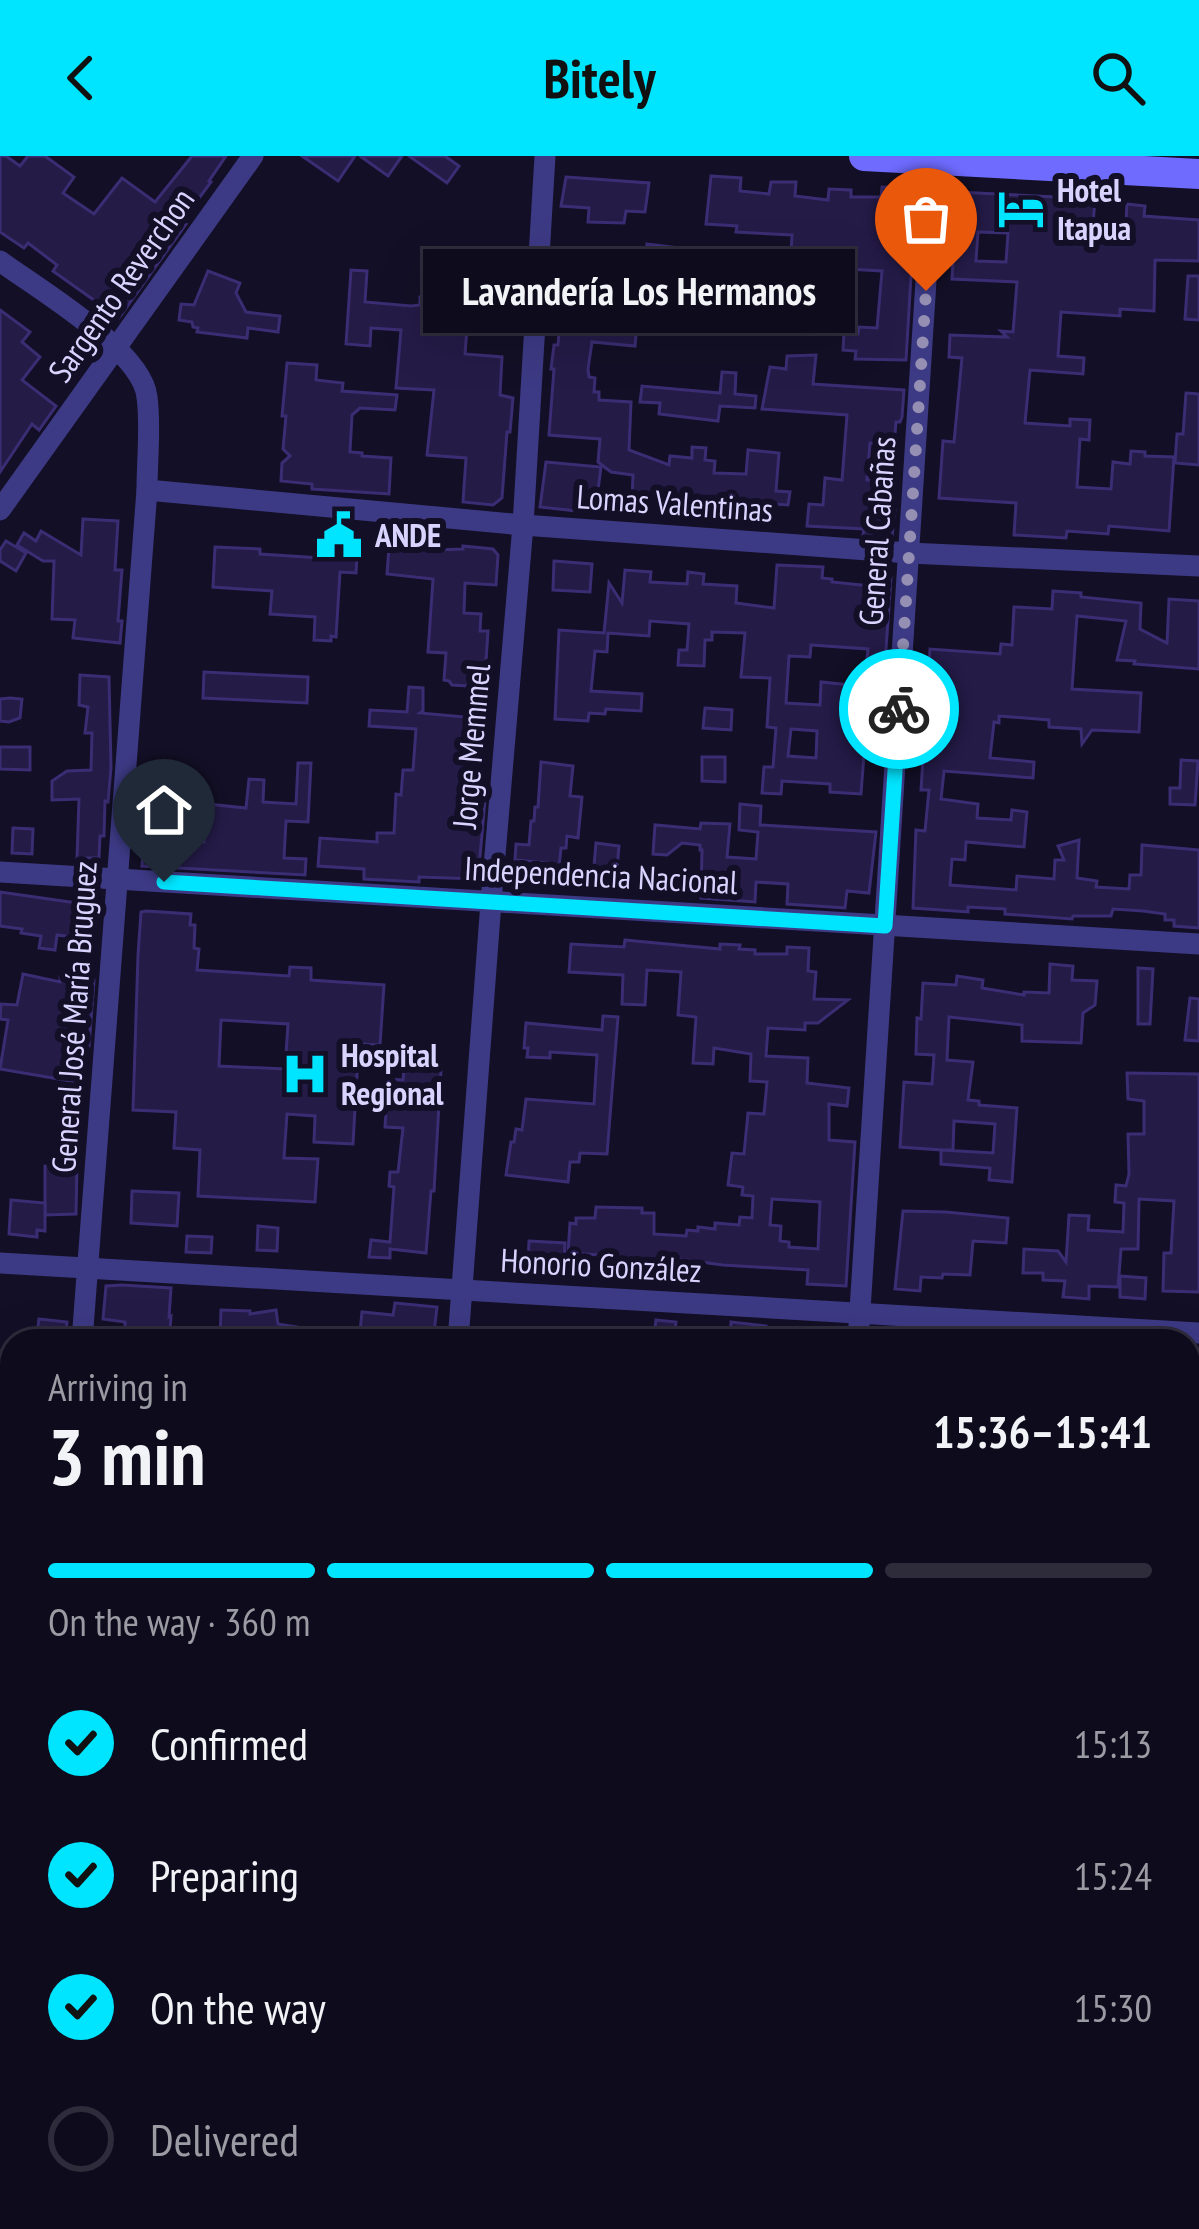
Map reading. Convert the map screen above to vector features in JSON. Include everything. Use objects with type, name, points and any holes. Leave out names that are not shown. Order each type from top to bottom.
[{"type":"main road","points":[[864,156],[1199,174]]},
{"type":"street","name":"Sargento Reverchon","points":[[0,510],[253,156]]},
{"type":"street","name":"Jorge Memmel","points":[[459,1329],[523,525],[545,156]]},
{"type":"street","name":"General Cabañas","points":[[859,1329],[934,158]]},
{"type":"street","points":[[0,261],[118,347]]},
{"type":"street","name":"General José María Bruguez","points":[[83,1329],[147,490],[148,394],[140,373],[118,347]]},
{"type":"street","name":"Lomas Valentinas","points":[[147,490],[523,525],[909,553],[1199,566]]},
{"type":"street","name":"Independencia Nacional","points":[[0,872],[1199,944]]},
{"type":"street","name":"Honorio González","points":[[0,1263],[1131,1329]]},
{"type":"building","points":[[0,156],[20,166],[28,156],[45,156],[74,177],[63,193],[94,214],[122,178],[155,202],[192,156],[226,156],[182,221],[186,224],[119,318],[53,271],[57,265],[28,243],[24,248],[0,232]]},
{"type":"building","points":[[302,156],[355,156],[338,181]]},
{"type":"building","points":[[360,156],[402,156],[388,176]]},
{"type":"building","points":[[409,156],[445,156],[459,166],[447,183]]},
{"type":"building","points":[[711,176],[741,178],[740,191],[769,194],[771,182],[796,182],[795,196],[828,200],[829,189],[851,190],[851,197],[881,197],[882,187],[914,188],[906,360],[855,359],[856,351],[843,350],[844,333],[858,334],[859,327],[877,328],[882,271],[848,269],[849,254],[791,254],[792,235],[736,232],[737,226],[706,224]]},
{"type":"building","points":[[566,177],[649,183],[645,212],[626,211],[624,223],[588,222],[589,208],[561,206]]},
{"type":"building","points":[[957,192],[1095,199],[1092,237],[1125,240],[1127,204],[1145,206],[1144,216],[1199,220],[1199,261],[1155,260],[1154,311],[1120,309],[1120,316],[1061,312],[1058,356],[1084,358],[1083,374],[1030,370],[1025,423],[1070,426],[1070,419],[1090,420],[1089,440],[1080,439],[1077,487],[1111,489],[1113,462],[1130,464],[1131,451],[1174,457],[1169,531],[1109,526],[1108,534],[1067,531],[1066,538],[1014,535],[1016,503],[939,498],[943,441],[954,442],[962,358],[949,357],[950,335],[1007,337],[1001,331],[1013,332],[1017,282],[952,279]],"holes":[[[978,232],[1008,233],[1006,262],[976,261]]]},
{"type":"building","points":[[647,244],[704,251],[699,284],[644,277]]},
{"type":"building","points":[[565,263],[597,266],[595,285],[640,290],[635,346],[592,342],[588,369],[599,400],[631,402],[629,450],[669,465],[670,456],[692,458],[692,447],[706,448],[705,460],[715,461],[714,473],[746,474],[748,450],[779,453],[776,491],[790,492],[788,505],[753,506],[752,522],[727,520],[725,500],[687,497],[685,517],[659,515],[661,501],[632,500],[633,475],[611,472],[598,462],[600,439],[549,435],[551,369],[554,345],[558,345]]},
{"type":"building","points":[[451,264],[471,266],[470,278],[522,281],[520,310],[495,308],[495,317],[468,315],[465,354],[502,357],[500,395],[513,398],[502,498],[493,505],[463,502],[466,458],[427,455],[434,390],[396,388],[401,330],[371,328],[370,346],[346,344],[351,270],[367,271],[365,302],[411,306],[420,305],[420,297],[427,297],[428,291],[449,293]]},
{"type":"building","points":[[208,271],[240,283],[236,293],[246,312],[280,316],[278,332],[248,328],[247,338],[197,332],[192,322],[179,320],[181,304],[194,305]]},
{"type":"building","points":[[1188,276],[1199,276],[1199,320],[1185,319]]},
{"type":"building","points":[[0,310],[30,332],[22,342],[40,357],[22,380],[56,406],[39,430],[32,424],[0,472]]},
{"type":"building","points":[[816,355],[813,384],[904,390],[894,445],[870,443],[867,480],[891,483],[892,537],[863,535],[864,529],[807,526],[809,504],[823,505],[825,478],[842,480],[847,415],[762,409],[770,367],[786,369],[787,356]]},
{"type":"building","points":[[287,363],[317,365],[316,380],[343,383],[342,391],[397,395],[395,410],[360,408],[352,415],[350,452],[391,458],[389,494],[312,489],[312,484],[281,481],[282,463],[290,456],[283,449]]},
{"type":"building","points":[[722,372],[736,373],[735,394],[756,396],[755,408],[720,406],[718,421],[659,414],[660,403],[640,402],[642,386],[720,393]]},
{"type":"building","points":[[1186,393],[1199,394],[1199,465],[1175,463]]},
{"type":"building","points":[[546,462],[601,467],[595,513],[540,507]]},
{"type":"building","points":[[83,519],[118,521],[115,570],[122,570],[120,643],[73,638],[75,620],[52,619],[54,561],[43,561],[17,545],[24,533],[36,541],[41,531],[81,555]]},
{"type":"building","points":[[6,541],[26,553],[16,571],[0,561]]},
{"type":"building","points":[[215,547],[337,559],[338,555],[357,556],[356,573],[340,572],[336,637],[314,640],[315,617],[270,614],[272,591],[213,587]]},
{"type":"building","points":[[389,547],[435,550],[493,549],[498,555],[496,585],[465,583],[464,613],[481,614],[480,631],[488,631],[486,661],[491,661],[485,687],[452,685],[444,680],[446,653],[428,652],[433,579],[387,574]]},
{"type":"building","points":[[554,561],[592,564],[590,592],[553,590]]},
{"type":"building","points":[[777,565],[823,567],[822,578],[832,582],[871,586],[872,571],[891,577],[880,735],[870,734],[861,794],[830,792],[830,784],[782,781],[781,794],[762,793],[764,767],[773,767],[776,728],[767,727],[770,678],[741,677],[745,633],[712,632],[712,640],[705,640],[704,666],[678,665],[679,650],[687,650],[689,624],[650,621],[649,636],[608,633],[607,652],[595,651],[591,691],[642,694],[641,711],[606,709],[605,714],[589,713],[588,721],[555,719],[559,630],[604,633],[609,583],[622,603],[625,570],[651,572],[650,582],[687,584],[688,572],[704,574],[703,584],[737,586],[736,603],[774,608]],"holes":[[[811,645],[868,649],[865,681],[851,680],[851,685],[821,682],[820,705],[786,703],[789,656],[810,657]],[[791,729],[817,731],[816,758],[788,756]]]},
{"type":"building","points":[[1053,591],[1141,603],[1140,629],[1167,643],[1169,599],[1199,601],[1199,669],[1117,660],[1126,621],[1077,616],[1072,689],[1141,693],[1139,732],[1092,730],[1082,744],[1081,729],[1049,727],[1049,720],[999,716],[999,723],[994,722],[990,758],[1034,762],[1033,778],[944,771],[941,799],[978,804],[977,818],[1011,820],[1012,810],[1027,812],[1024,847],[966,842],[965,860],[952,859],[950,885],[1016,890],[1017,876],[1054,879],[1055,860],[1064,860],[1058,846],[1079,840],[1077,878],[1097,881],[1096,887],[1129,889],[1130,875],[1141,875],[1142,845],[1199,850],[1199,928],[1174,926],[1165,914],[1143,911],[1113,909],[1111,916],[1072,919],[1005,914],[1005,909],[913,908],[916,830],[925,831],[929,790],[921,790],[930,649],[1000,654],[1001,644],[1012,645],[1014,607],[1052,609]]},
{"type":"building","points":[[204,672],[308,677],[307,703],[203,698]]},
{"type":"building","points":[[80,675],[109,677],[111,768],[99,858],[77,858],[79,799],[52,800],[52,781],[67,771],[91,770],[92,733],[85,733],[88,707],[79,705]]},
{"type":"building","points":[[409,687],[423,688],[420,713],[476,718],[472,774],[480,778],[479,799],[485,800],[478,879],[364,879],[364,869],[318,866],[320,838],[377,842],[377,833],[394,833],[396,794],[401,795],[403,770],[413,770],[416,729],[369,726],[370,710],[407,712]]},
{"type":"building","points":[[0,699],[22,699],[20,718],[0,721]]},
{"type":"building","points":[[705,708],[732,710],[731,730],[703,728]]},
{"type":"building","points":[[0,747],[30,747],[30,770],[0,769]]},
{"type":"building","points":[[702,757],[725,757],[725,782],[702,781]]},
{"type":"building","points":[[1181,760],[1198,761],[1195,805],[1170,804],[1170,788],[1180,788]]},
{"type":"building","points":[[541,762],[573,766],[570,796],[582,797],[578,838],[567,836],[558,877],[548,863],[515,860],[516,844],[529,845]]},
{"type":"building","points":[[298,763],[311,763],[308,822],[286,821],[284,858],[306,859],[305,875],[142,866],[144,838],[204,842],[207,804],[246,808],[249,779],[264,780],[263,802],[296,804]]},
{"type":"building","points":[[740,804],[761,806],[760,825],[876,832],[869,893],[847,891],[845,908],[787,904],[788,884],[756,882],[755,902],[701,898],[700,845],[682,843],[667,855],[653,854],[655,825],[700,829],[701,823],[730,824],[727,857],[756,859],[758,832],[739,830]]},
{"type":"building","points":[[13,828],[33,829],[32,854],[12,853]]},
{"type":"building","points":[[596,843],[619,846],[616,880],[593,878]]},
{"type":"building","points":[[0,892],[77,903],[73,937],[57,935],[55,950],[39,948],[41,936],[0,926]]},
{"type":"building","points":[[141,912],[191,914],[194,948],[199,949],[197,970],[289,976],[290,967],[311,968],[311,980],[384,985],[380,1045],[361,1044],[358,1056],[353,1144],[314,1142],[315,1116],[287,1114],[284,1158],[318,1159],[315,1202],[198,1196],[200,1150],[174,1148],[176,1112],[133,1110]],"holes":[[[221,1020],[288,1024],[285,1069],[219,1066]]]},
{"type":"building","points":[[625,940],[720,949],[720,944],[740,945],[739,949],[755,950],[755,954],[809,948],[808,971],[816,972],[814,999],[848,1000],[818,1023],[805,1023],[805,1030],[768,1028],[766,1056],[808,1058],[807,1083],[849,1088],[847,1106],[829,1104],[829,1140],[855,1142],[846,1286],[807,1284],[808,1270],[670,1258],[669,1277],[599,1273],[600,1255],[568,1253],[570,1223],[576,1224],[576,1218],[595,1218],[596,1207],[642,1208],[642,1213],[654,1213],[654,1234],[686,1236],[687,1230],[698,1231],[698,1227],[739,1225],[740,1217],[752,1218],[753,1196],[742,1195],[743,1187],[728,1185],[732,1153],[744,1154],[748,1113],[764,1114],[767,1082],[750,1081],[751,1054],[714,1048],[713,1064],[693,1063],[696,1017],[678,1015],[681,972],[647,970],[645,1005],[622,1004],[623,975],[569,972],[571,944],[624,947]],"holes":[[[772,1199],[820,1202],[818,1249],[789,1247],[789,1242],[780,1241],[781,1226],[770,1225]]]},
{"type":"building","points":[[1050,964],[1073,966],[1072,980],[1097,981],[1095,1005],[1083,1013],[1081,1043],[1022,1041],[1022,1025],[949,1017],[947,1060],[973,1062],[968,1100],[1017,1108],[1012,1182],[989,1180],[990,1168],[941,1164],[941,1150],[900,1147],[904,1082],[932,1084],[934,1055],[916,1054],[923,983],[956,985],[957,976],[983,980],[982,988],[1024,995],[1049,993]],"holes":[[[954,1121],[995,1124],[993,1153],[941,1150],[953,1150]]]},
{"type":"building","points":[[1138,968],[1153,969],[1150,1024],[1138,1024]]},
{"type":"building","points":[[23,974],[60,982],[60,977],[94,980],[89,1046],[82,1045],[76,1082],[0,1069],[8,1020],[0,1019],[1,1004],[17,1005]]},
{"type":"building","points":[[1190,998],[1199,999],[1199,1041],[1185,1040]]},
{"type":"building","points":[[603,1016],[618,1017],[607,1154],[580,1153],[579,1162],[570,1162],[568,1182],[506,1175],[511,1142],[516,1129],[522,1130],[526,1099],[594,1104],[597,1055],[550,1052],[550,1058],[527,1057],[526,1023],[602,1030]]},
{"type":"building","points":[[404,1068],[441,1070],[426,1253],[390,1249],[390,1258],[369,1257],[371,1240],[390,1242],[394,1187],[389,1186],[390,1172],[398,1172],[403,1128],[385,1127],[388,1079],[403,1080]]},
{"type":"building","points":[[1127,1073],[1199,1074],[1199,1292],[1163,1291],[1164,1253],[1171,1253],[1174,1201],[1139,1199],[1138,1249],[1121,1249],[1118,1287],[1089,1286],[1089,1299],[1063,1297],[1065,1281],[1043,1280],[1043,1273],[1023,1273],[1024,1249],[1058,1251],[1066,1262],[1069,1215],[1089,1216],[1088,1230],[1123,1232],[1124,1203],[1115,1202],[1116,1185],[1126,1186],[1129,1174],[1128,1134],[1144,1134],[1144,1101],[1128,1099]]},
{"type":"building","points":[[77,1163],[76,1214],[45,1215],[45,1166]]},
{"type":"building","points":[[132,1191],[179,1193],[177,1226],[131,1223]]},
{"type":"building","points":[[11,1200],[45,1203],[45,1231],[37,1230],[37,1237],[9,1234]]},
{"type":"building","points":[[903,1211],[1008,1218],[1006,1243],[973,1241],[970,1275],[921,1277],[920,1291],[895,1289]]},
{"type":"building","points":[[258,1226],[278,1228],[277,1251],[257,1250]]},
{"type":"building","points":[[187,1236],[212,1237],[211,1253],[186,1252]]},
{"type":"building","points":[[529,1241],[565,1243],[564,1259],[554,1258],[553,1271],[531,1270]]},
{"type":"building","points":[[1120,1276],[1146,1278],[1145,1299],[1120,1297]]},
{"type":"building","points":[[106,1286],[171,1288],[170,1329],[125,1328],[125,1322],[103,1319]]},
{"type":"building","points":[[395,1303],[437,1307],[434,1329],[360,1329],[362,1312],[393,1315]]},
{"type":"building","points":[[221,1310],[250,1314],[276,1310],[278,1324],[297,1327],[297,1329],[220,1329]]},
{"type":"building","points":[[39,1319],[67,1322],[66,1329],[38,1329]]},
{"type":"building","points":[[656,1320],[676,1322],[675,1329],[655,1329]]},
{"type":"building","points":[[731,1322],[766,1326],[766,1329],[731,1329]]},
{"type":"way so far","points":[[899,709],[926,291]]},
{"type":"place","name":"Hotel Itapua","points":[[1021,209]]},
{"type":"place","name":"Lavandería Los Hermanos","points":[[926,291]]},
{"type":"place","name":"ANDE","points":[[339,535]]},
{"type":"place","name":"Hospital Regional","points":[[305,1074]]},
{"type":"route","points":[[164,882],[885,926],[899,709]]}]
